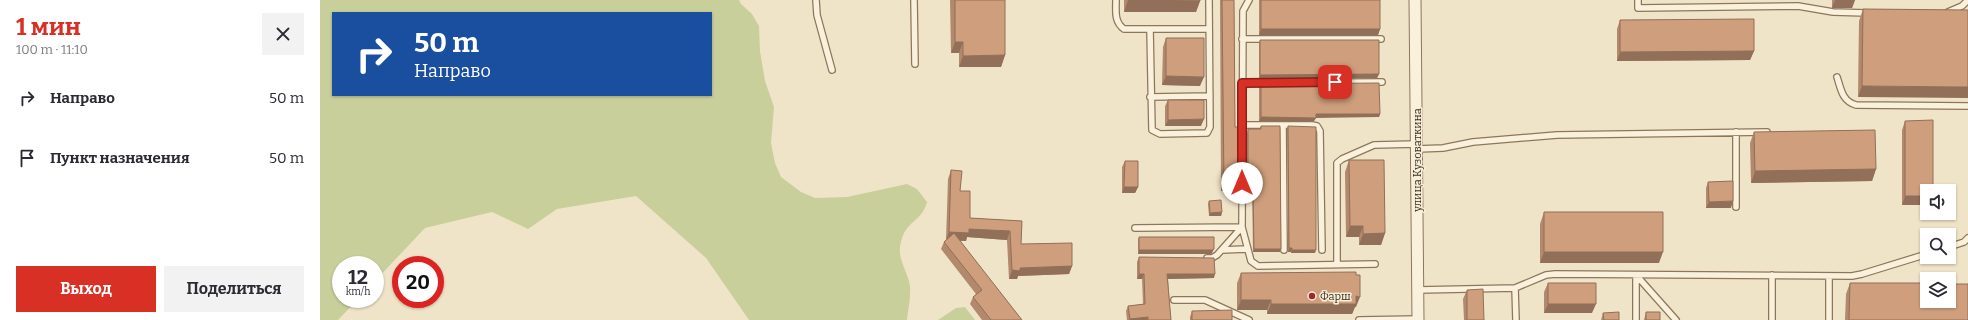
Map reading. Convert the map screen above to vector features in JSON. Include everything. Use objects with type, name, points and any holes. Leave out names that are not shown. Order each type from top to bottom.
[{"type":"street","name":"улица Кузоваткина","points":[[1415,0],[1418,320]]},
{"type":"lane","points":[[816,0],[817,15],[832,70]]},
{"type":"lane","points":[[914,0],[915,64]]},
{"type":"lane","points":[[1116,0],[1116,18],[1119,25],[1124,29],[1209,29]]},
{"type":"lane","points":[[1150,29],[1151,126],[1156,134],[1204,134],[1209,131],[1210,127],[1209,0]]},
{"type":"lane","points":[[1249,0],[1243,11],[1242,39],[1242,227],[1246,249],[1251,261],[1258,266],[1375,264]]},
{"type":"lane","points":[[1638,0],[1638,8],[1798,3],[1832,12],[1877,13]]},
{"type":"lane","points":[[1943,12],[1956,9],[1968,0]]},
{"type":"lane","points":[[1242,39],[1381,39]]},
{"type":"lane","points":[[1837,76],[1844,97],[1850,104],[1968,106]]},
{"type":"lane","points":[[1242,83],[1382,82]]},
{"type":"lane","points":[[1150,97],[1210,96]]},
{"type":"lane","points":[[1242,125],[1317,126],[1320,131],[1322,250]]},
{"type":"lane","points":[[1282,125],[1284,250]]},
{"type":"lane","points":[[1736,132],[1736,207]]},
{"type":"lane","points":[[1337,264],[1337,163],[1342,159],[1374,145],[1443,148],[1473,142],[1557,135],[1775,132]]},
{"type":"lane","points":[[1135,228],[1242,227]]},
{"type":"lane","points":[[1197,258],[1212,258],[1222,250],[1242,227]]},
{"type":"lane","points":[[1956,244],[1964,242],[1968,238]]},
{"type":"lane","points":[[1222,250],[1246,249]]},
{"type":"lane","points":[[1418,290],[1515,288],[1546,275],[1555,274],[1829,276],[1862,274],[1920,256]]},
{"type":"lane","points":[[1636,275],[1636,320]]},
{"type":"lane","points":[[1636,275],[1676,320]]},
{"type":"lane","points":[[1772,275],[1772,320]]},
{"type":"lane","points":[[1828,320],[1829,276]]},
{"type":"lane","points":[[1515,288],[1516,320]]},
{"type":"lane","points":[[1174,300],[1205,300],[1249,320]]},
{"type":"lane","points":[[1359,320],[1418,320]]},
{"type":"green space","points":[[320,0],[739,0],[741,4],[752,14],[759,26],[760,51],[765,81],[774,107],[771,143],[775,163],[781,177],[801,192],[815,198],[847,197],[907,184],[917,189],[927,202],[922,214],[906,229],[901,242],[901,259],[910,286],[907,320],[749,320],[706,258],[636,196],[557,209],[528,229],[492,212],[425,228],[399,256],[392,256],[392,263],[384,271],[384,256],[332,256],[332,308],[349,308],[338,320],[320,320]]},
{"type":"green space","points":[[965,307],[975,320],[938,320],[956,308]]},
{"type":"building","points":[[955,0],[1005,0],[1005,55],[963,56],[963,42],[955,42]]},
{"type":"building","points":[[1128,0],[1200,0],[1200,1]]},
{"type":"building","points":[[1222,0],[1234,0],[1235,127],[1240,127],[1240,185],[1224,185]]},
{"type":"building","points":[[1261,0],[1380,0],[1380,29],[1261,29]]},
{"type":"building","points":[[1863,9],[1968,10],[1968,87],[1862,86]]},
{"type":"building","points":[[1754,19],[1754,51],[1620,52],[1620,20]]},
{"type":"building","points":[[1166,38],[1204,38],[1204,77],[1166,76]]},
{"type":"building","points":[[1260,40],[1379,40],[1379,74],[1260,75]]},
{"type":"building","points":[[1379,83],[1380,114],[1316,114],[1316,118],[1261,117],[1261,84]]},
{"type":"building","points":[[1168,100],[1204,100],[1204,119],[1168,120]]},
{"type":"building","points":[[1933,120],[1933,184],[1920,184],[1920,196],[1905,196],[1905,121]]},
{"type":"building","points":[[1261,126],[1280,126],[1281,249],[1254,249],[1253,187],[1248,187],[1248,129],[1261,129]]},
{"type":"building","points":[[1288,126],[1316,127],[1316,250],[1292,250],[1292,248],[1289,248]]},
{"type":"building","points":[[1875,130],[1876,169],[1755,171],[1754,132]]},
{"type":"building","points":[[1349,160],[1384,160],[1385,233],[1363,234],[1363,226],[1350,226]]},
{"type":"building","points":[[1125,161],[1138,161],[1138,187],[1124,187]]},
{"type":"building","points":[[951,170],[962,171],[960,191],[970,191],[970,218],[1022,221],[1021,244],[1072,243],[1072,266],[1020,268],[1020,271],[1012,270],[1010,231],[969,229],[969,233],[949,232]]},
{"type":"building","points":[[1733,181],[1733,201],[1709,202],[1708,182]]},
{"type":"building","points":[[1221,200],[1222,212],[1210,213],[1209,201]]},
{"type":"building","points":[[1544,212],[1663,212],[1663,252],[1544,252]]},
{"type":"building","points":[[954,233],[1022,320],[991,320],[973,297],[982,290],[944,242]]},
{"type":"building","points":[[1139,237],[1214,237],[1214,249],[1139,250]]},
{"type":"building","points":[[1139,257],[1214,258],[1215,274],[1167,274],[1171,320],[1148,320],[1148,317],[1130,319],[1128,306],[1145,304],[1144,274],[1139,274]]},
{"type":"building","points":[[1356,272],[1356,275],[1360,275],[1360,297],[1356,296],[1356,304],[1271,304],[1271,300],[1241,300],[1241,273]]},
{"type":"building","points":[[1548,283],[1596,283],[1596,304],[1548,304]]},
{"type":"building","points":[[1850,283],[1920,283],[1920,308],[1956,308],[1956,284],[1968,284],[1968,320],[1849,320]]},
{"type":"building","points":[[1483,289],[1484,320],[1467,320],[1467,290]]},
{"type":"building","points":[[1232,310],[1232,320],[1192,320],[1192,311]]},
{"type":"building","points":[[1619,312],[1619,320],[1604,320],[1603,313]]},
{"type":"building","points":[[1646,312],[1660,312],[1660,320],[1646,320]]},
{"type":"place","name":"Фарш","points":[[1312,296]]},
{"type":"route","points":[[1242,183],[1242,83],[1335,82]]}]
